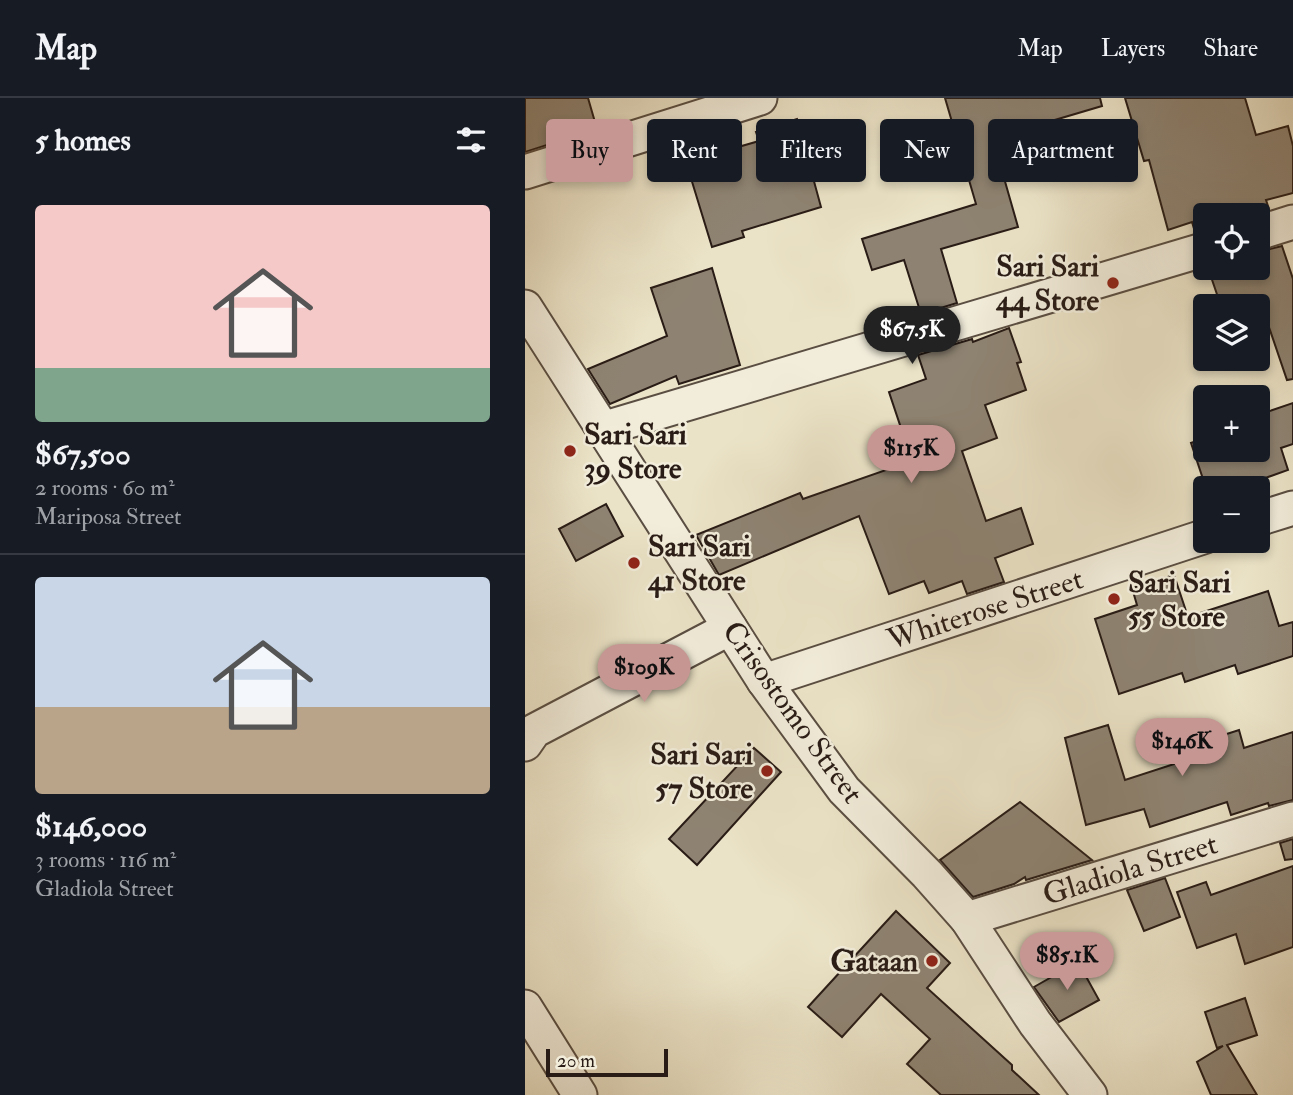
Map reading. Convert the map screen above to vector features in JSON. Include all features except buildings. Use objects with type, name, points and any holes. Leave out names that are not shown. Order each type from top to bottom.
[{"type":"street","points":[[525,172],[760,98]]},
{"type":"street","points":[[1270,229],[1293,222]]},
{"type":"street","points":[[602,429],[1193,253]]},
{"type":"street","name":"Crisostomo Street","points":[[525,307],[764,681],[844,790],[927,874],[967,919],[1035,1023],[1090,1095]]},
{"type":"street","points":[[1270,515],[1293,508]]},
{"type":"street","name":"Whiterose Street","points":[[764,681],[1193,540]]},
{"type":"street","points":[[525,744],[534,731],[730,628]]},
{"type":"street","name":"Gladiola Street","points":[[967,919],[1293,818]]},
{"type":"street","points":[[525,1007],[580,1095]]},
{"type":"place","name":"Sari Sari 44 Store","points":[[1113,283]]},
{"type":"place","name":"Sari Sari 39 Store","points":[[570,451]]},
{"type":"place","name":"Sari Sari 41 Store","points":[[634,563]]},
{"type":"place","name":"Sari Sari 55 Store","points":[[1114,599]]},
{"type":"place","name":"Sari Sari 57 Store","points":[[767,771]]},
{"type":"place","name":"Gataan","points":[[932,961]]}]
